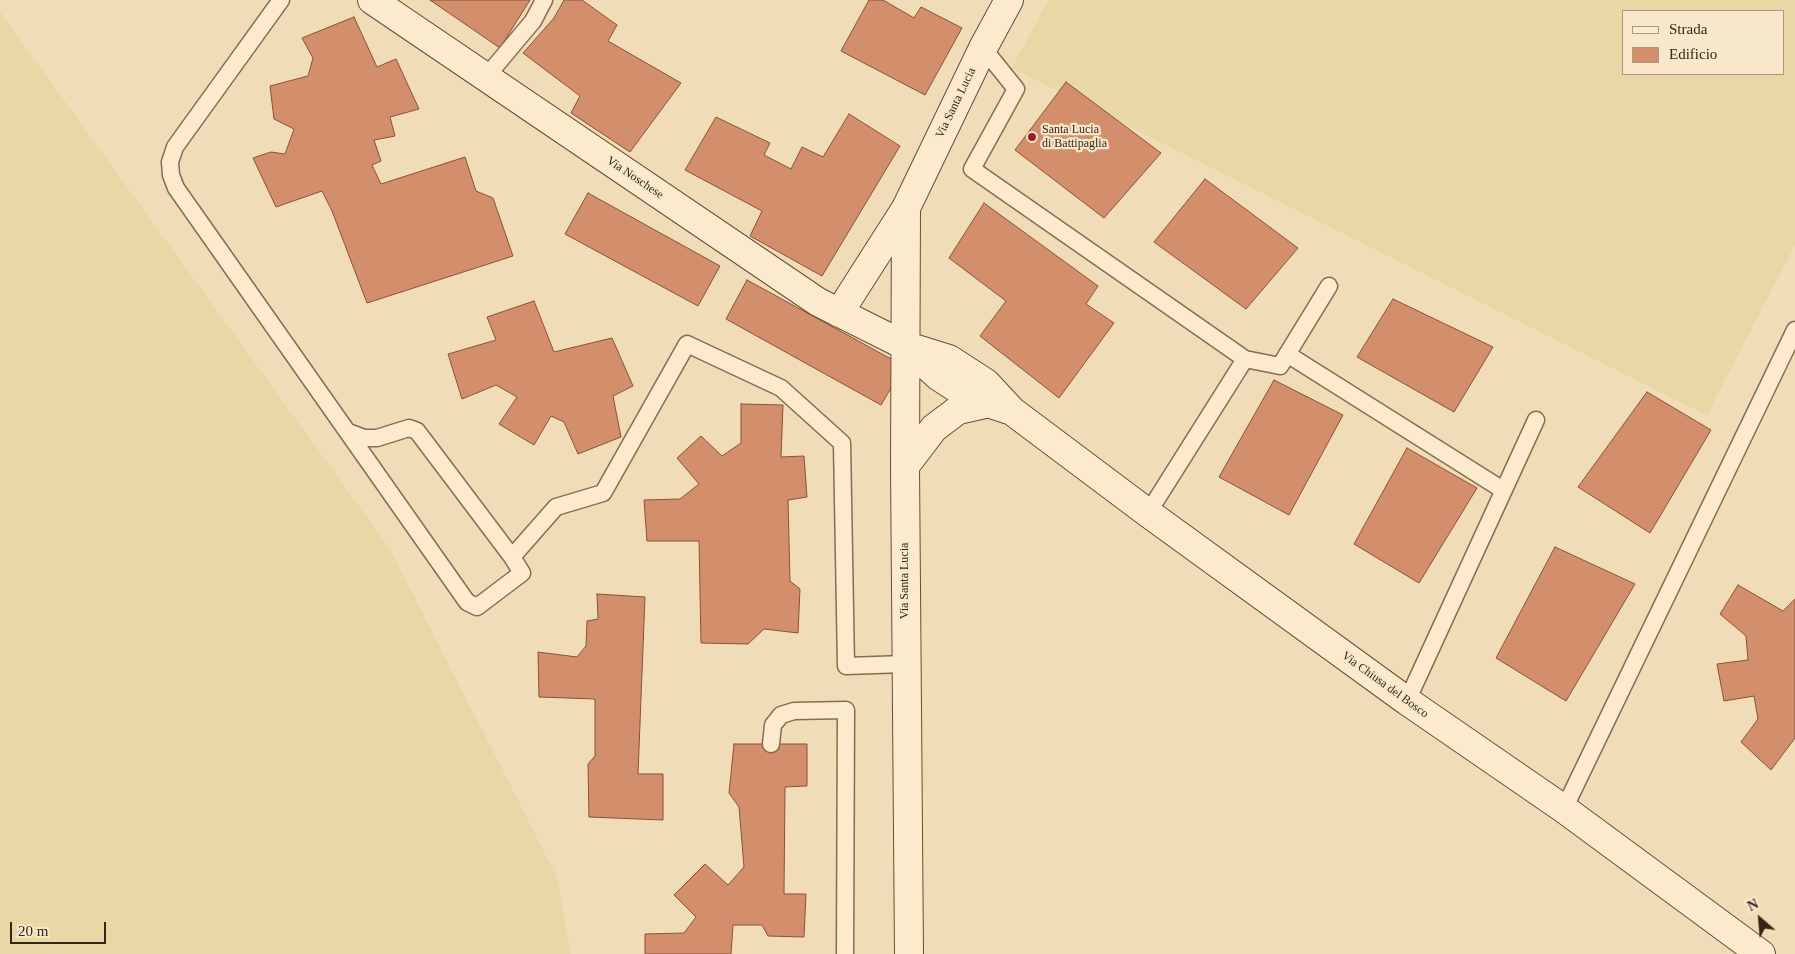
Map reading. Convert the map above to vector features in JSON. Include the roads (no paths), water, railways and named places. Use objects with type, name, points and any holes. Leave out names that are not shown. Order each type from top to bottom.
[{"type":"street","name":"Via Noschese","points":[[372,0],[818,302],[904,345]]},
{"type":"street","name":"Via Santa Lucia","points":[[840,313],[906,208],[983,48],[1010,0]]},
{"type":"street","name":"Via Santa Lucia","points":[[906,208],[904,345],[905,664],[909,954]]},
{"type":"street","name":"Via Chiusa del Bosco","points":[[904,345],[938,376],[970,397],[1000,407],[1406,701],[1564,809],[1761,954]]},
{"type":"street","points":[[905,466],[934,428],[958,410],[1000,407]]},
{"type":"lane","points":[[282,0],[175,147],[170,162],[171,175],[176,188],[467,602],[477,607],[522,573],[417,431],[408,428],[377,438],[364,438],[348,432]]},
{"type":"lane","points":[[486,77],[533,21],[544,0]]},
{"type":"lane","points":[[983,48],[1016,89],[972,169],[1245,359],[1280,366],[1329,286]]},
{"type":"lane","points":[[1564,809],[1795,330]]},
{"type":"lane","points":[[512,557],[556,507],[603,493],[687,344],[782,388],[842,443],[846,666],[905,664]]},
{"type":"lane","points":[[1287,354],[1502,490]]},
{"type":"lane","points":[[1148,513],[1245,359]]},
{"type":"lane","points":[[1406,701],[1536,420]]},
{"type":"lane","points":[[771,744],[773,724],[781,715],[794,711],[846,710],[845,954]]},
{"type":"place","name":"Santa Lucia di Battipaglia","points":[[1032,137]]}]
